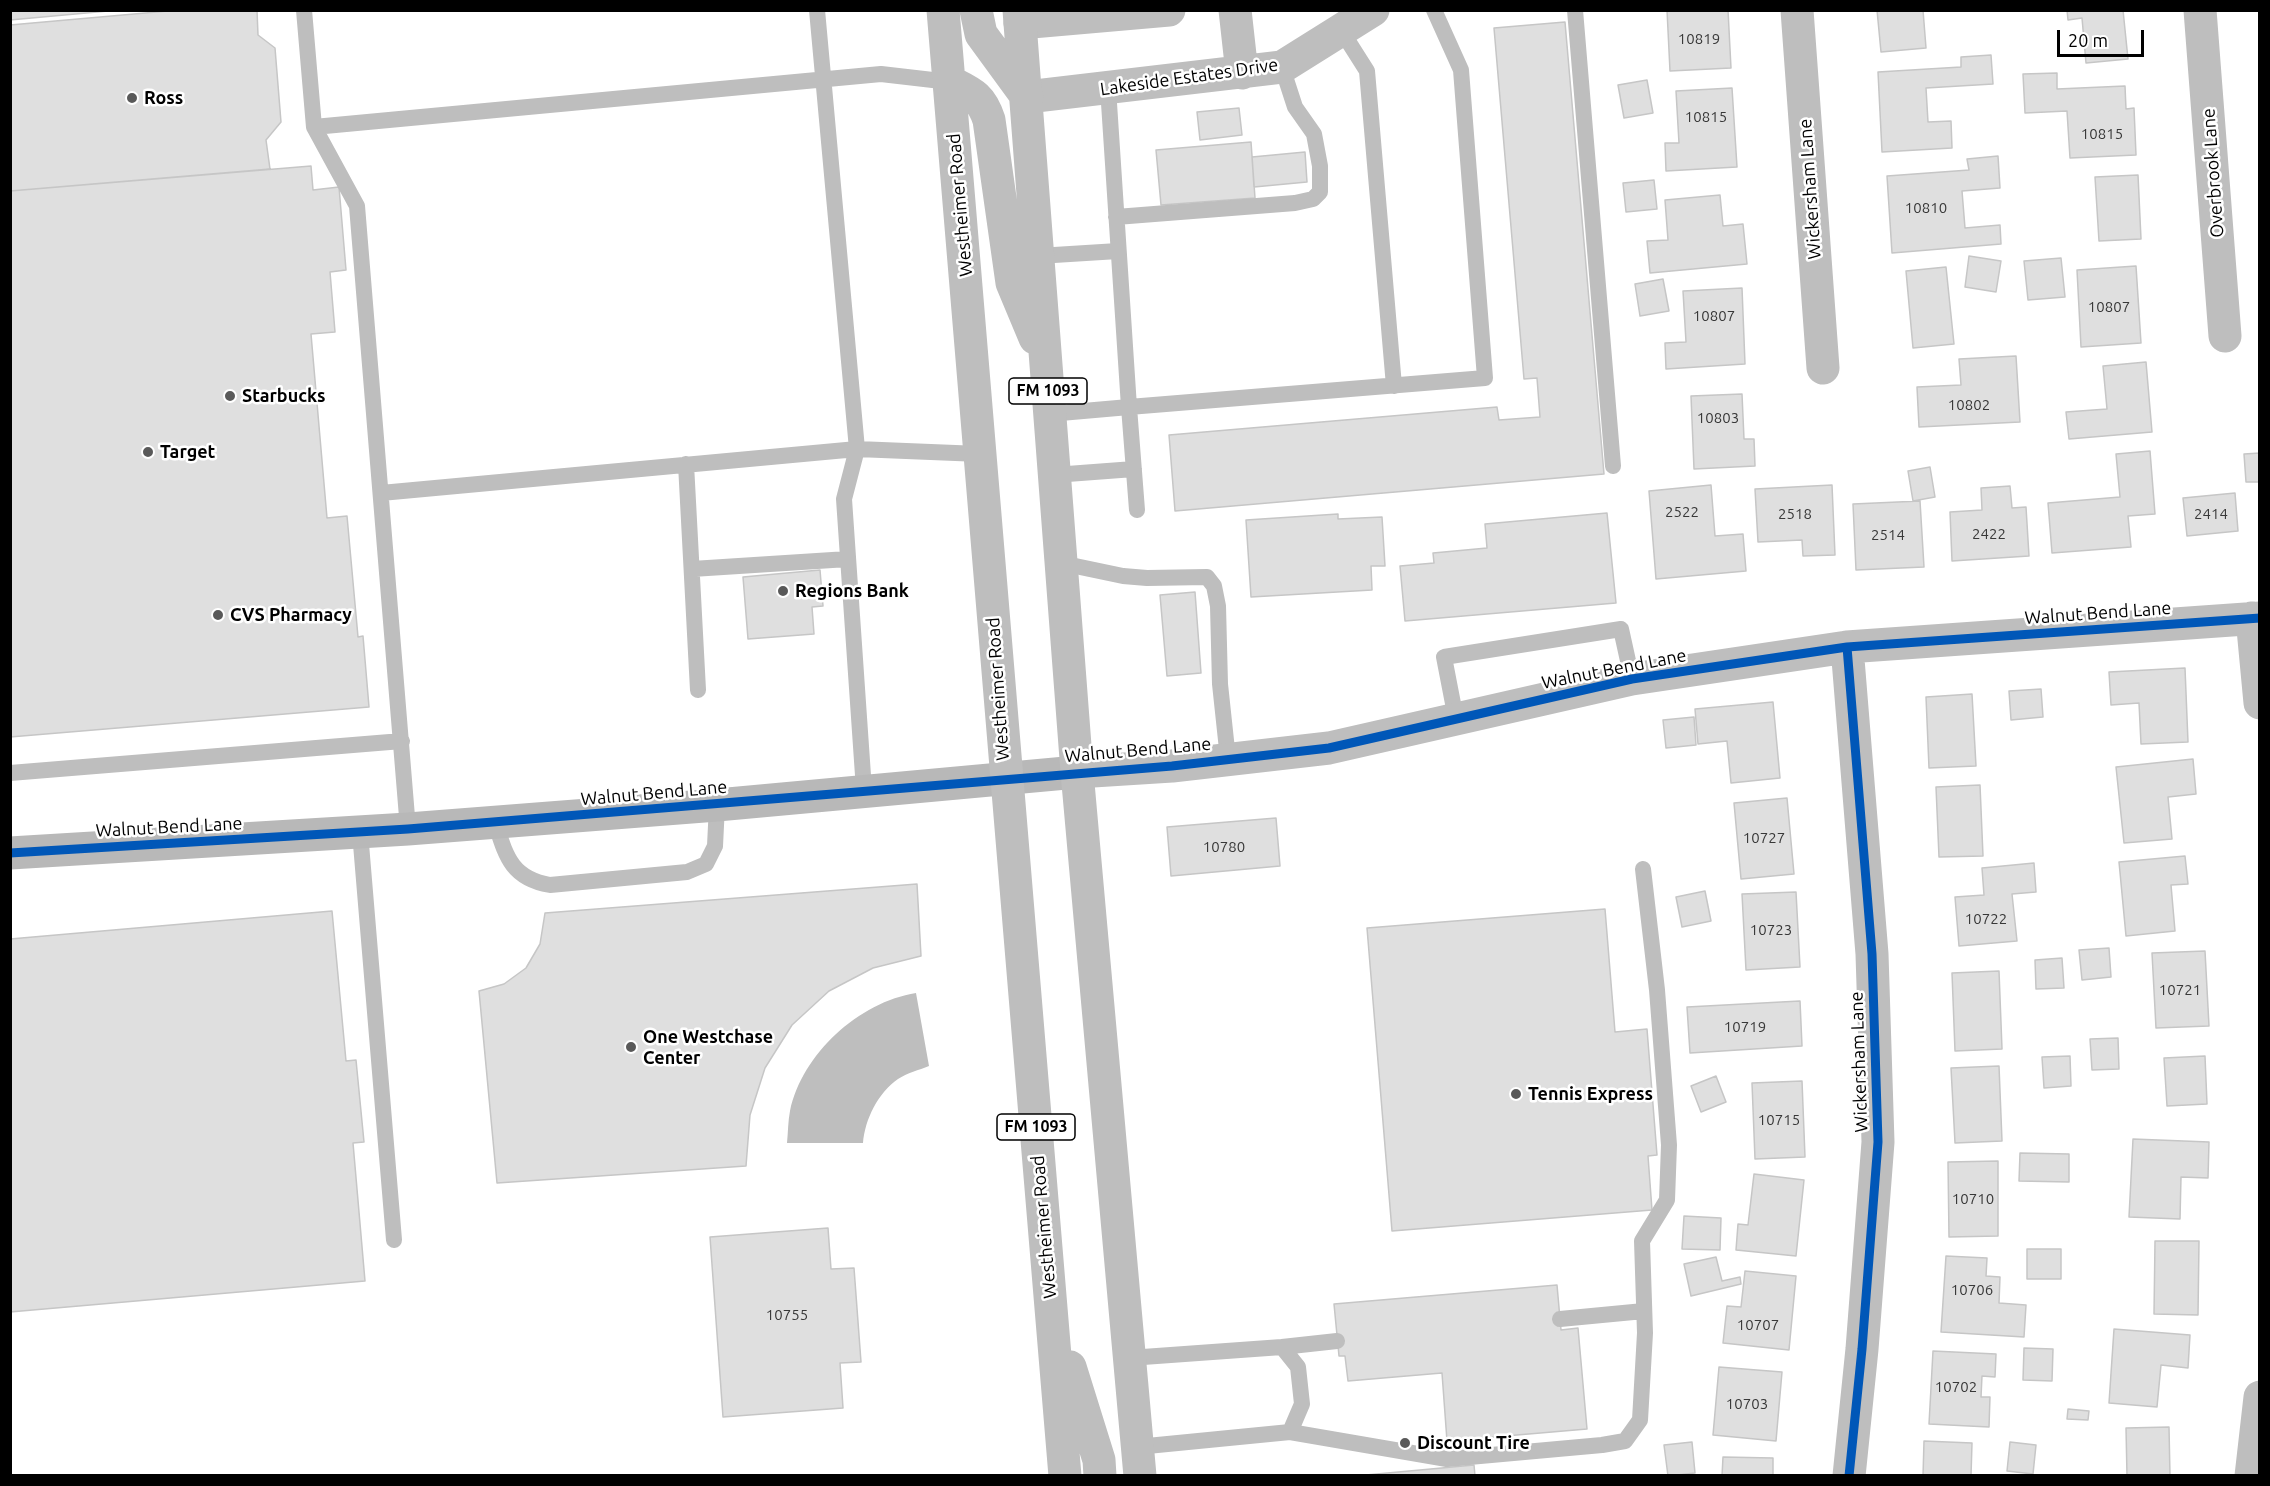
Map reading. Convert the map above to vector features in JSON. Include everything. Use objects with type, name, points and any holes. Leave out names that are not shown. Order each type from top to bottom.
[{"type":"main road","name":"Westheimer Road","points":[[942,10],[950,82],[1005,778],[1065,1476]]},
{"type":"main road","points":[[976,10],[981,34],[1027,97]]},
{"type":"main road","points":[[1019,17],[1169,10]]},
{"type":"main road","points":[[1235,10],[1242,73]]},
{"type":"main road","name":"Lakeside Estates Drive","points":[[1027,97],[1281,67],[1373,10]]},
{"type":"main road","name":"Wickersham Lane","points":[[1797,10],[1823,368]]},
{"type":"main road","name":"Overbrook Lane","points":[[2200,10],[2226,336]]},
{"type":"main road","name":"FM 1093","points":[[1019,17],[1027,97],[1077,772],[1138,1461]]},
{"type":"main road","points":[[950,82],[973,93],[983,103],[989,120],[1012,283],[1046,364]]},
{"type":"main road","points":[[2256,618],[2259,703]]},
{"type":"main road","name":"Walnut Bend Lane","points":[[1077,772],[1172,766],[1329,748],[1632,679],[1847,647],[2256,618]]},
{"type":"main road","name":"Wickersham Lane","points":[[1847,647],[1872,954],[1878,1142],[1862,1350],[1849,1476]]},
{"type":"main road","points":[[1051,1305],[1099,1460],[1100,1476]]},
{"type":"main road","points":[[2251,1476],[2259,1397]]},
{"type":"street","name":"Walnut Bend Lane","points":[[10,853],[408,829],[717,805],[1077,772]]},
{"type":"lane","points":[[304,10],[315,127],[357,206],[408,829]]},
{"type":"lane","points":[[817,10],[857,449],[844,499],[864,790]]},
{"type":"lane","points":[[1049,414],[1485,378],[1461,70],[1434,10]]},
{"type":"lane","points":[[1575,10],[1613,466]]},
{"type":"lane","points":[[1341,30],[1367,71],[1394,386]]},
{"type":"lane","points":[[1116,217],[1295,203],[1312,199],[1320,192],[1320,166],[1314,134],[1295,107],[1281,67]]},
{"type":"lane","points":[[315,127],[882,74],[950,82]]},
{"type":"lane","points":[[1108,88],[1137,510]]},
{"type":"lane","points":[[1038,256],[1118,250]]},
{"type":"lane","points":[[381,492],[857,449],[980,454]]},
{"type":"lane","points":[[686,464],[698,690]]},
{"type":"lane","points":[[1054,475],[1134,469]]},
{"type":"lane","points":[[692,569],[848,559]]},
{"type":"lane","points":[[1061,563],[1123,576],[1147,578],[1207,576],[1214,586],[1218,606],[1220,684],[1228,759]]},
{"type":"lane","points":[[1456,719],[1444,657],[1622,629],[1632,679]]},
{"type":"lane","points":[[10,773],[402,741]]},
{"type":"lane","points":[[495,822],[506,856],[514,868],[525,877],[550,885],[687,872],[706,864],[715,846],[717,805]]},
{"type":"lane","points":[[360,832],[394,1240]]},
{"type":"lane","points":[[1138,1461],[1290,1432],[1447,1459],[1625,1441],[1640,1420],[1646,1333],[1642,1240],[1667,1200],[1669,1145],[1657,990],[1642,869]]},
{"type":"lane","points":[[1560,1319],[1644,1311]]},
{"type":"lane","points":[[1129,1358],[1337,1341]]},
{"type":"lane","points":[[1282,1347],[1298,1367],[1302,1404],[1290,1432]]},
{"type":"shaded area","points":[[916,993],[929,1066],[902,1077],[884,1092],[866,1125],[863,1143],[787,1143],[790,1111],[797,1090],[820,1051],[854,1019],[895,998]]},
{"type":"building","points":[[10,10],[119,10],[10,20]]},
{"type":"building","points":[[179,10],[257,10],[258,35],[275,48],[281,122],[266,140],[270,169],[10,191],[10,25]]},
{"type":"building","points":[[1667,10],[1728,10],[1731,68],[1670,71]]},
{"type":"building","points":[[1877,10],[1923,10],[1926,48],[1881,52]]},
{"type":"building","points":[[2067,10],[2123,10],[2128,59],[2086,63],[2082,18],[2068,20]]},
{"type":"building","points":[[1565,22],[1604,474],[1175,511],[1169,435],[1497,407],[1499,420],[1540,417],[1537,378],[1524,379],[1494,28]]},
{"type":"building","points":[[1991,55],[1993,84],[1926,88],[1928,122],[1951,121],[1952,148],[1882,152],[1878,72],[1961,67],[1961,57]]},
{"type":"building","points":[[2057,73],[2057,89],[2125,86],[2126,109],[2134,108],[2136,155],[2070,158],[2067,111],[2025,113],[2023,74]]},
{"type":"building","points":[[1647,80],[1653,113],[1624,118],[1618,85]]},
{"type":"building","points":[[1732,88],[1737,167],[1666,171],[1665,143],[1679,143],[1676,91]]},
{"type":"building","points":[[1239,108],[1242,135],[1200,140],[1197,112]]},
{"type":"building","points":[[1251,142],[1255,198],[1161,205],[1156,150]]},
{"type":"building","points":[[1305,152],[1307,182],[1254,187],[1252,157]]},
{"type":"building","points":[[1998,156],[2000,188],[1962,191],[1965,228],[2000,225],[2001,244],[1892,253],[1887,176],[1969,170],[1967,159]]},
{"type":"building","points":[[311,166],[313,190],[339,187],[346,270],[330,272],[335,332],[311,334],[327,518],[347,516],[358,637],[363,636],[369,707],[10,737],[10,191]]},
{"type":"building","points":[[2138,175],[2141,239],[2099,241],[2095,177]]},
{"type":"building","points":[[1654,180],[1657,209],[1626,212],[1623,183]]},
{"type":"building","points":[[1720,195],[1723,226],[1743,224],[1747,264],[1650,273],[1647,241],[1668,240],[1665,200]]},
{"type":"building","points":[[1969,256],[2001,261],[1996,292],[1965,287]]},
{"type":"building","points":[[2061,258],[2065,297],[2028,300],[2024,261]]},
{"type":"building","points":[[2136,266],[2141,343],[2081,347],[2077,270]]},
{"type":"building","points":[[1946,267],[1954,344],[1913,348],[1906,271]]},
{"type":"building","points":[[1663,279],[1669,311],[1640,316],[1635,284]]},
{"type":"building","points":[[1742,288],[1745,364],[1666,369],[1665,343],[1686,342],[1683,291]]},
{"type":"building","points":[[2016,356],[2020,422],[1919,427],[1917,387],[1961,385],[1959,359]]},
{"type":"building","points":[[2146,362],[2152,432],[2069,439],[2066,412],[2107,409],[2103,366]]},
{"type":"building","points":[[1742,394],[1744,439],[1754,439],[1755,466],[1694,469],[1691,396]]},
{"type":"building","points":[[2150,451],[2155,514],[2128,516],[2131,547],[2052,553],[2048,503],[2120,497],[2116,454]]},
{"type":"building","points":[[2260,453],[2260,482],[2246,482],[2244,454]]},
{"type":"building","points":[[1930,467],[1935,497],[1913,501],[1908,471]]},
{"type":"building","points":[[1711,485],[1715,536],[1743,534],[1746,571],[1656,579],[1649,491]]},
{"type":"building","points":[[1832,485],[1835,555],[1803,556],[1802,540],[1758,542],[1755,489]]},
{"type":"building","points":[[2010,486],[2012,508],[2026,507],[2029,556],[1952,561],[1950,512],[1982,510],[1981,488]]},
{"type":"building","points":[[2235,493],[2238,531],[2187,536],[2183,498]]},
{"type":"building","points":[[1920,501],[1924,567],[1856,570],[1853,504]]},
{"type":"building","points":[[1607,513],[1616,603],[1405,621],[1400,566],[1434,563],[1433,553],[1487,548],[1485,524]]},
{"type":"building","points":[[1338,514],[1338,519],[1382,517],[1385,566],[1371,566],[1372,590],[1251,597],[1246,520]]},
{"type":"building","name":"Regions Bank","points":[[820,570],[823,606],[812,607],[814,634],[748,639],[743,577]]},
{"type":"building","points":[[1195,592],[1201,673],[1167,676],[1160,595]]},
{"type":"building","points":[[2185,668],[2188,742],[2141,744],[2139,703],[2111,705],[2109,672]]},
{"type":"building","points":[[2041,689],[2043,717],[2011,720],[2009,691]]},
{"type":"building","points":[[1972,694],[1976,766],[1929,768],[1926,697]]},
{"type":"building","points":[[1773,702],[1780,778],[1731,783],[1727,741],[1698,744],[1695,709]]},
{"type":"building","points":[[1694,717],[1696,745],[1666,748],[1663,720]]},
{"type":"building","points":[[2193,759],[2196,794],[2168,797],[2172,839],[2124,843],[2116,767]]},
{"type":"building","points":[[1980,785],[1983,856],[1939,857],[1936,787]]},
{"type":"building","points":[[1787,798],[1794,874],[1741,879],[1734,803]]},
{"type":"building","points":[[1276,818],[1280,866],[1171,876],[1167,827]]},
{"type":"building","points":[[2185,856],[2188,884],[2171,885],[2175,931],[2126,936],[2119,862]]},
{"type":"building","points":[[2034,863],[2036,892],[2012,894],[2017,941],[1959,946],[1955,897],[1984,895],[1982,868]]},
{"type":"building","name":"One Westchase Center","points":[[917,884],[921,956],[873,968],[829,991],[792,1025],[765,1068],[750,1115],[746,1166],[497,1183],[479,991],[504,984],[526,968],[540,944],[545,913]]},
{"type":"building","points":[[1705,891],[1711,921],[1682,927],[1676,897]]},
{"type":"building","points":[[1796,892],[1800,967],[1746,970],[1742,894]]},
{"type":"building","name":"Tennis Express","points":[[1605,909],[1615,1032],[1647,1029],[1657,1155],[1648,1156],[1652,1210],[1392,1231],[1367,928]]},
{"type":"building","points":[[332,911],[346,1061],[356,1060],[364,1142],[353,1143],[365,1281],[10,1312],[10,939]]},
{"type":"building","points":[[2109,948],[2111,977],[2082,980],[2079,950]]},
{"type":"building","points":[[2205,951],[2209,1026],[2156,1028],[2152,953]]},
{"type":"building","points":[[2062,958],[2064,988],[2036,989],[2035,960]]},
{"type":"building","points":[[1999,971],[2002,1049],[1955,1051],[1952,973]]},
{"type":"building","points":[[1800,1001],[1802,1046],[1690,1053],[1687,1007]]},
{"type":"building","points":[[2118,1038],[2119,1069],[2092,1070],[2090,1039]]},
{"type":"building","points":[[2070,1056],[2071,1086],[2044,1088],[2042,1057]]},
{"type":"building","points":[[2205,1056],[2207,1104],[2167,1106],[2164,1058]]},
{"type":"building","points":[[1999,1066],[2002,1141],[1955,1143],[1951,1068]]},
{"type":"building","points":[[1716,1076],[1726,1102],[1701,1112],[1691,1086]]},
{"type":"building","points":[[1802,1081],[1805,1157],[1755,1159],[1752,1083]]},
{"type":"building","points":[[2133,1139],[2209,1142],[2208,1178],[2181,1177],[2180,1219],[2129,1217]]},
{"type":"building","points":[[2020,1153],[2069,1154],[2069,1182],[2019,1181]]},
{"type":"building","points":[[1998,1161],[1998,1236],[1949,1237],[1948,1162]]},
{"type":"building","points":[[1754,1174],[1804,1180],[1796,1256],[1736,1250],[1738,1224],[1748,1225]]},
{"type":"building","points":[[1684,1216],[1721,1218],[1720,1250],[1682,1249]]},
{"type":"building","points":[[828,1228],[831,1269],[854,1268],[861,1362],[840,1363],[843,1408],[723,1417],[710,1237]]},
{"type":"building","points":[[2155,1241],[2199,1241],[2198,1315],[2154,1314]]},
{"type":"building","points":[[2027,1249],[2061,1249],[2061,1279],[2027,1279]]},
{"type":"building","points":[[1946,1256],[1987,1258],[1986,1276],[2000,1277],[1999,1303],[2026,1305],[2024,1337],[1941,1332]]},
{"type":"building","points":[[1716,1257],[1722,1281],[1740,1277],[1741,1284],[1691,1296],[1684,1264]]},
{"type":"building","points":[[1745,1271],[1796,1276],[1789,1350],[1723,1343],[1727,1306],[1741,1307]]},
{"type":"building","points":[[1557,1285],[1561,1330],[1578,1328],[1587,1429],[1447,1441],[1442,1373],[1348,1381],[1345,1356],[1339,1356],[1334,1304]]},
{"type":"building","points":[[2114,1329],[2190,1335],[2188,1368],[2161,1365],[2157,1407],[2109,1403]]},
{"type":"building","points":[[2024,1348],[2053,1349],[2052,1381],[2023,1380]]},
{"type":"building","points":[[1933,1351],[1996,1354],[1995,1377],[1982,1376],[1981,1397],[1990,1397],[1989,1427],[1929,1424]]},
{"type":"building","points":[[1719,1367],[1782,1372],[1776,1441],[1713,1435]]},
{"type":"building","points":[[2068,1409],[2089,1411],[2088,1420],[2067,1419]]},
{"type":"building","points":[[2169,1427],[2170,1476],[2127,1476],[2126,1428]]},
{"type":"building","points":[[1924,1441],[1972,1443],[1971,1476],[1923,1476]]},
{"type":"building","points":[[1692,1442],[1695,1473],[1668,1476],[1664,1445]]},
{"type":"building","points":[[2010,1442],[2036,1445],[2033,1474],[2007,1471]]},
{"type":"building","points":[[1723,1457],[1773,1458],[1773,1476],[1722,1476]]},
{"type":"building","points":[[1474,1465],[1475,1476],[1355,1476]]},
{"type":"cycle path","points":[[10,853],[408,829],[1172,766],[1329,748],[1632,679],[1847,647],[2260,618]]},
{"type":"cycle path","points":[[1847,647],[1872,954],[1878,1142],[1862,1349],[1849,1476]]},
{"type":"place","name":"Ross","points":[[132,98]]},
{"type":"place","name":"Starbucks","points":[[230,396]]},
{"type":"place","name":"Target","points":[[148,452]]},
{"type":"place","name":"Regions Bank","points":[[783,591]]},
{"type":"place","name":"CVS Pharmacy","points":[[218,615]]},
{"type":"place","name":"One Westchase Center","points":[[631,1047]]},
{"type":"place","name":"Tennis Express","points":[[1516,1094]]},
{"type":"place","name":"Discount Tire","points":[[1405,1443]]}]
